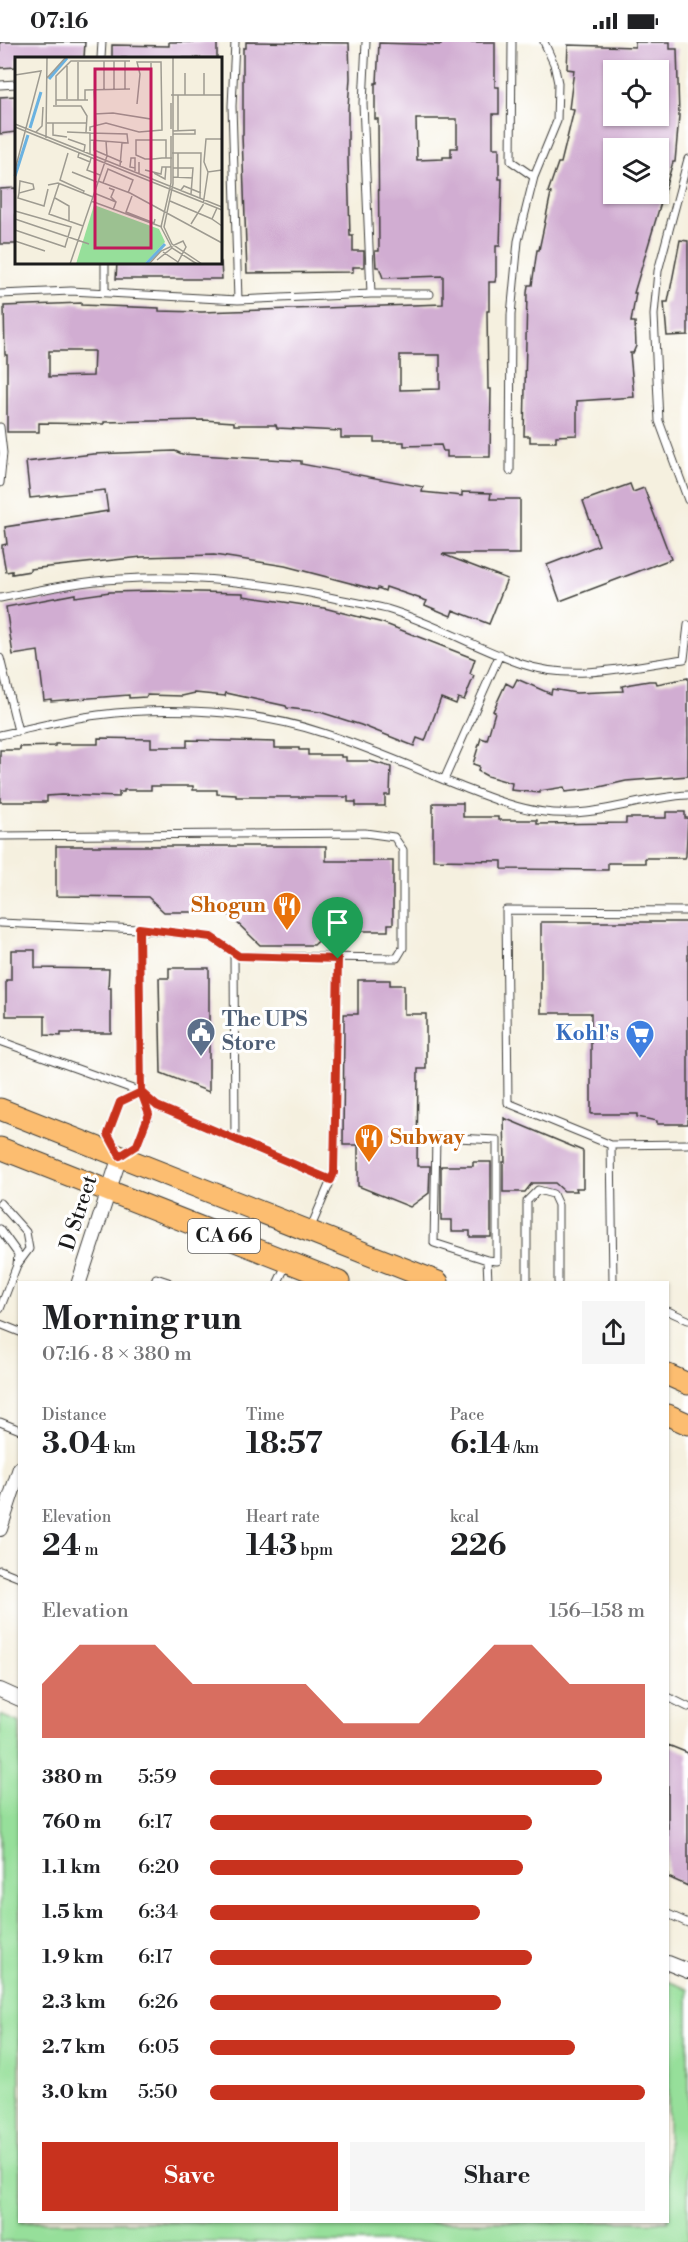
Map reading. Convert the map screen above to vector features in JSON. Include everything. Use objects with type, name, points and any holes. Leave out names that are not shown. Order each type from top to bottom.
[{"type":"main road","name":"CA 66","points":[[0,1108],[435,1281]]},
{"type":"main road","name":"CA 66","points":[[0,1148],[336,1281]]},
{"type":"main road","points":[[669,1375],[688,1384]]},
{"type":"main road","points":[[669,1415],[688,1424]]},
{"type":"street","name":"D Street","points":[[79,1281],[120,1156]]},
{"type":"street","points":[[0,1529],[18,1474]]},
{"type":"street","points":[[0,1690],[18,1697]]},
{"type":"street","points":[[669,1963],[688,1971]]},
{"type":"lane","points":[[101,57],[102,42]]},
{"type":"lane","points":[[235,42],[232,106],[238,300]]},
{"type":"lane","points":[[366,42],[363,103],[370,294]]},
{"type":"lane","points":[[512,42],[511,161],[534,177]]},
{"type":"lane","points":[[510,471],[510,359],[518,241],[534,177],[557,121],[558,83],[554,64],[544,42]]},
{"type":"lane","points":[[0,85],[15,84]]},
{"type":"lane","points":[[688,159],[658,271],[654,315],[659,421],[688,500]]},
{"type":"lane","points":[[105,264],[105,292]]},
{"type":"lane","points":[[0,294],[71,291],[238,300],[370,294],[430,294]]},
{"type":"lane","points":[[0,427],[3,453],[0,483]]},
{"type":"lane","points":[[0,598],[77,583],[122,579],[164,577],[226,580],[299,590],[387,609],[442,629],[524,665],[588,673],[684,659],[688,625]]},
{"type":"lane","points":[[444,780],[500,654]]},
{"type":"lane","points":[[0,658],[18,731]]},
{"type":"lane","points":[[0,735],[71,719],[140,711],[232,714],[276,721],[321,732],[516,806],[546,812],[572,813],[604,810],[670,796],[688,795]]},
{"type":"lane","points":[[0,836],[365,833],[394,837],[403,850],[403,948],[397,958],[239,956],[211,937],[139,928],[0,923]]},
{"type":"lane","points":[[688,911],[506,910],[508,1103],[611,1145],[688,1144]]},
{"type":"lane","points":[[139,928],[141,1092],[149,1114],[137,1145],[120,1156],[108,1134],[120,1102],[141,1092]]},
{"type":"lane","points":[[234,953],[235,1139]]},
{"type":"lane","points":[[309,1231],[334,1173],[338,959]]},
{"type":"lane","points":[[0,1041],[141,1092],[157,1106],[331,1180]]},
{"type":"lane","points":[[436,1137],[497,1140],[497,1261],[487,1260],[434,1243],[436,1137]]},
{"type":"lane","points":[[611,1145],[613,1281]]},
{"type":"lane","points":[[527,1281],[527,1201],[538,1190],[553,1194],[558,1205],[558,1281]]},
{"type":"lane","points":[[0,1203],[26,1232],[29,1249],[17,1265],[0,1309]]},
{"type":"lane","points":[[0,1229],[18,1254],[17,1265]]},
{"type":"lane","points":[[487,1260],[488,1281]]},
{"type":"lane","points":[[278,1281],[287,1262]]},
{"type":"lane","points":[[669,1311],[688,1320]]},
{"type":"lane","points":[[0,1324],[18,1331]]},
{"type":"lane","points":[[0,1422],[18,1429]]},
{"type":"lane","points":[[0,1570],[18,1577]]},
{"type":"lane","points":[[669,1698],[688,1707]]},
{"type":"lane","points":[[669,1914],[688,1923]]},
{"type":"green space","points":[[0,1715],[18,1722],[18,2223],[669,2223],[669,1981],[688,1989],[688,2242],[0,2242]]},
{"type":"building","points":[[0,42],[85,42],[84,57],[15,57],[15,67],[0,68]]},
{"type":"building","points":[[169,42],[217,42],[217,57],[112,57],[112,45],[169,46]]},
{"type":"building","points":[[246,42],[349,43],[350,236],[353,236],[353,251],[364,251],[364,267],[353,267],[353,272],[247,273],[242,135],[243,48],[246,48]]},
{"type":"building","points":[[441,42],[495,42],[495,87],[499,87],[499,114],[493,114],[493,148],[499,148],[499,179],[502,179],[500,246],[496,246],[496,276],[495,282],[489,282],[489,311],[487,311],[488,389],[491,389],[490,457],[447,457],[447,451],[443,451],[441,445],[404,446],[404,442],[374,442],[374,438],[341,438],[341,431],[277,428],[276,425],[234,425],[234,422],[203,420],[104,422],[104,424],[39,423],[39,432],[7,432],[7,355],[5,355],[4,306],[81,303],[81,305],[159,308],[159,311],[202,312],[443,304],[443,276],[383,278],[379,267],[376,267],[375,251],[379,251],[378,119],[375,119],[375,83],[377,83],[379,43],[441,45]],"holes":[[[416,119],[457,119],[457,148],[451,148],[451,157],[417,160]],[[49,351],[94,351],[93,376],[49,377]],[[400,355],[440,355],[440,389],[400,390]]]},
{"type":"building","points":[[635,42],[670,42],[670,49],[677,49],[679,116],[675,162],[673,162],[669,175],[669,138],[603,138],[603,204],[660,204],[634,293],[636,293],[631,322],[635,322],[636,346],[633,353],[630,353],[634,397],[577,401],[577,435],[556,436],[556,442],[530,442],[530,436],[524,436],[527,293],[528,285],[532,285],[537,250],[539,250],[551,193],[548,192],[558,163],[561,163],[574,110],[569,109],[574,70],[567,69],[568,45],[635,47]]},
{"type":"building","points":[[15,96],[15,132],[0,134],[0,97]]},
{"type":"building","points":[[15,188],[15,244],[0,244],[0,189]]},
{"type":"building","points":[[680,240],[688,241],[688,335],[667,336],[664,302],[668,302]]},
{"type":"building","points":[[117,264],[221,264],[222,279],[116,279]]},
{"type":"building","points":[[175,451],[182,454],[301,461],[301,464],[423,487],[422,492],[462,496],[462,492],[491,493],[490,499],[520,499],[520,554],[442,554],[507,579],[489,624],[453,610],[451,616],[425,605],[427,601],[386,587],[385,591],[378,588],[377,590],[285,566],[214,555],[142,557],[30,569],[30,571],[12,574],[12,571],[6,572],[2,550],[2,545],[7,544],[5,527],[108,511],[105,490],[30,498],[26,462],[93,454]]},
{"type":"building","points":[[630,484],[633,492],[644,488],[671,559],[560,601],[547,565],[599,545],[583,501]]},
{"type":"building","points":[[110,592],[243,593],[243,596],[324,608],[383,623],[475,659],[470,674],[474,676],[464,700],[458,698],[456,704],[441,698],[425,741],[417,738],[414,746],[320,712],[287,708],[226,693],[225,696],[195,693],[182,696],[147,695],[146,697],[129,698],[129,695],[44,700],[38,651],[13,655],[6,607],[75,594],[75,597]]},
{"type":"building","points":[[688,678],[688,776],[626,781],[565,792],[564,787],[540,791],[540,793],[511,790],[512,783],[487,776],[478,771],[479,766],[473,764],[481,738],[487,740],[495,712],[493,711],[506,683],[513,687],[517,679],[551,694],[552,689],[576,693],[623,691],[622,686],[631,684],[656,681],[657,684]]},
{"type":"building","points":[[98,738],[151,739],[151,747],[187,747],[187,740],[275,742],[275,748],[299,748],[299,750],[308,750],[308,755],[341,755],[341,757],[346,757],[346,761],[370,761],[391,767],[390,795],[385,795],[385,806],[356,806],[356,802],[348,802],[348,797],[236,797],[236,795],[217,794],[217,790],[193,790],[193,786],[151,786],[151,790],[124,790],[124,792],[119,792],[119,797],[61,795],[47,796],[47,802],[0,802],[0,750],[20,750],[20,747],[55,746],[55,744],[98,744]]},
{"type":"building","points":[[433,803],[463,803],[463,817],[537,820],[537,824],[626,823],[626,818],[666,818],[666,812],[685,812],[685,818],[688,818],[686,856],[685,858],[645,858],[645,863],[608,863],[608,870],[502,869],[502,861],[433,860]]},
{"type":"building","points":[[56,846],[326,846],[326,861],[393,861],[393,924],[388,924],[388,931],[329,931],[314,945],[260,945],[226,912],[164,912],[148,897],[56,896]]},
{"type":"building","name":"Kohl's","points":[[541,922],[688,922],[688,1124],[657,1124],[657,1121],[637,1117],[637,1114],[591,1114],[591,1013],[541,1013]]},
{"type":"building","points":[[11,950],[35,950],[35,968],[109,969],[111,1033],[45,1035],[45,1016],[6,1016],[6,980],[11,980]]},
{"type":"building","points":[[169,968],[209,968],[209,1092],[161,1073],[159,978],[169,978]]},
{"type":"building","points":[[358,980],[390,980],[390,985],[404,985],[404,1014],[426,1014],[426,1069],[418,1069],[417,1166],[430,1166],[429,1193],[410,1207],[358,1186],[358,1145],[343,1145],[344,1014],[358,1014]]},
{"type":"building","points":[[504,1118],[583,1151],[583,1188],[576,1188],[577,1191],[564,1191],[555,1183],[532,1183],[525,1192],[503,1192]]},
{"type":"building","points":[[473,1162],[491,1162],[491,1237],[470,1237],[470,1231],[452,1231],[452,1220],[441,1220],[441,1166],[473,1166]]},
{"type":"building","points":[[669,1745],[688,1753],[688,1886],[669,1877]]},
{"type":"place","name":"Shogun","points":[[287,932]]},
{"type":"place","name":"The UPS Store","points":[[201,1058]]},
{"type":"place","name":"Kohl's","points":[[640,1060]]},
{"type":"place","name":"Subway","points":[[369,1164]]},
{"type":"route","points":[[338,959],[239,956],[211,937],[169,934],[139,928],[141,1092],[149,1114],[137,1145],[120,1156],[108,1134],[120,1102],[141,1092],[157,1106],[331,1180],[334,1173],[338,959]]}]
